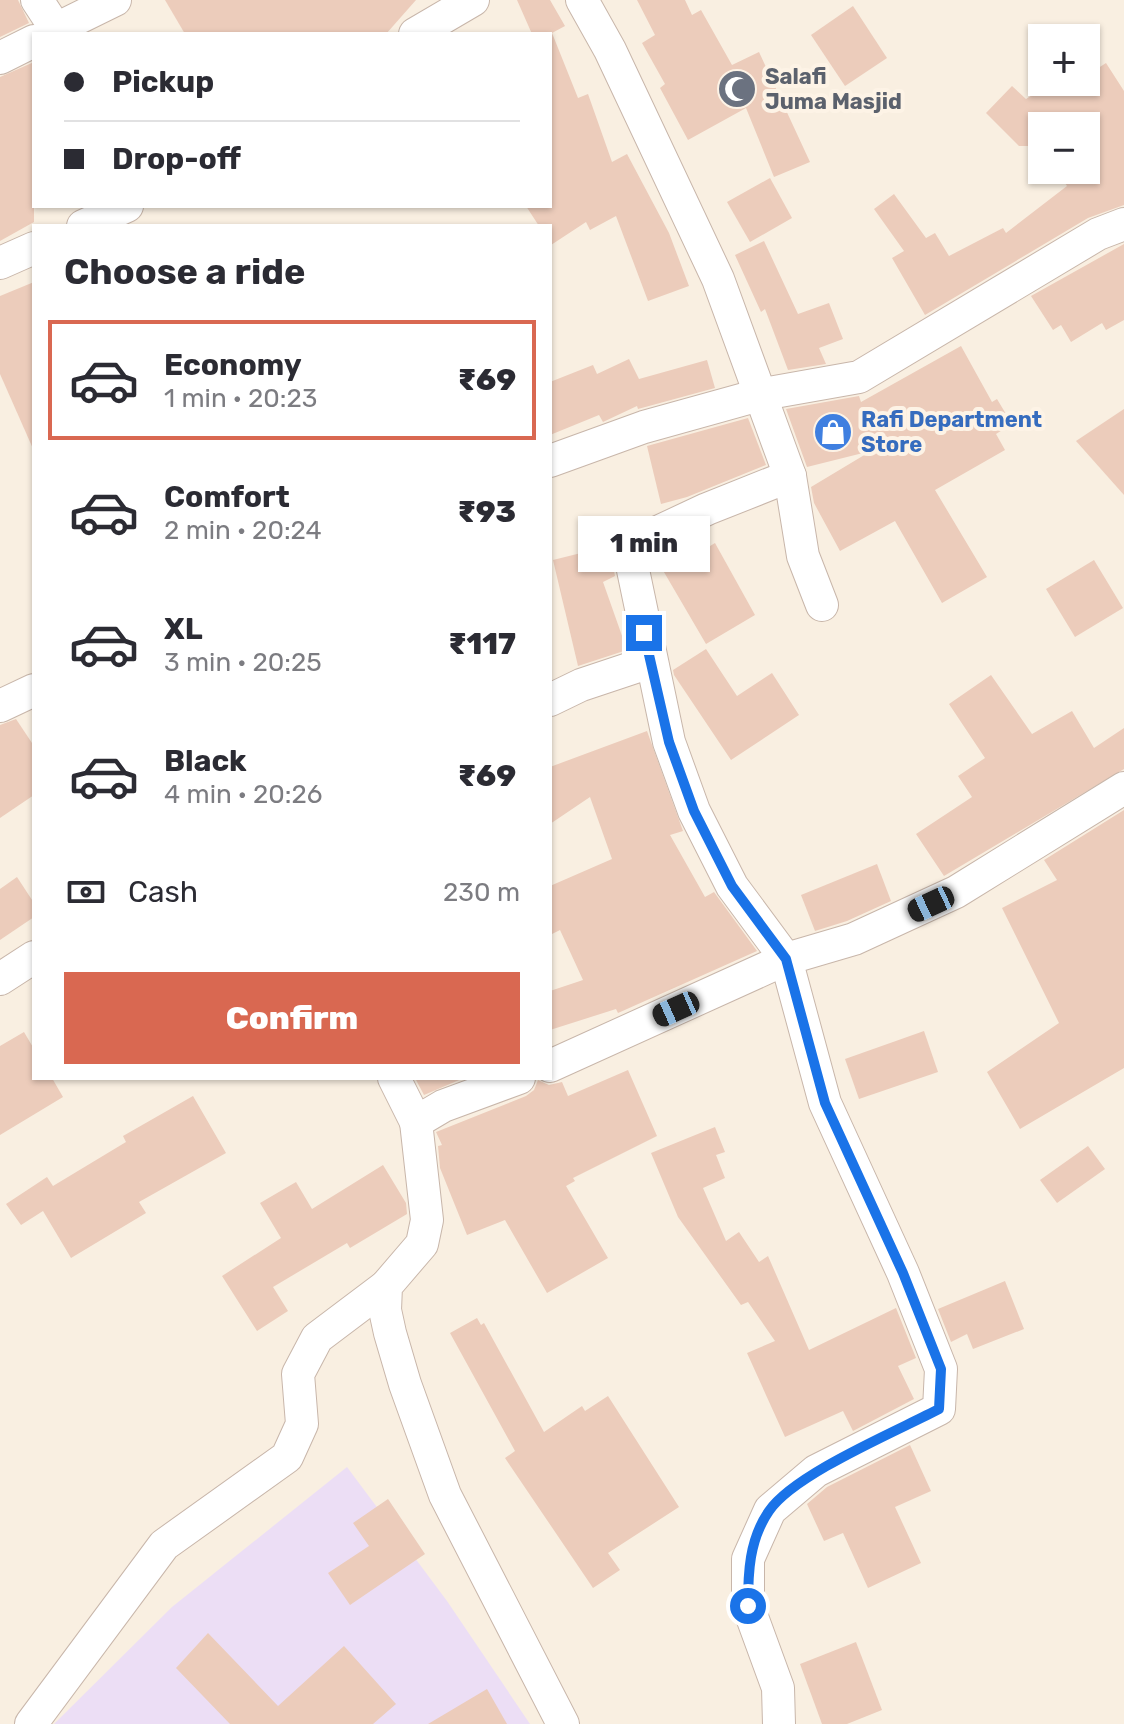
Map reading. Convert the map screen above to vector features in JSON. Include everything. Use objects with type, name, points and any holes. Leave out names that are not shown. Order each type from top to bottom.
[{"type":"street","points":[[37,0],[45,32]]},
{"type":"street","points":[[52,32],[115,0]]},
{"type":"street","points":[[418,32],[473,0]]},
{"type":"street","points":[[582,0],[610,50],[718,279],[763,394],[790,476],[803,556],[822,605]]},
{"type":"street","points":[[0,58],[32,42]]},
{"type":"street","points":[[87,224],[123,208]]},
{"type":"street","points":[[552,460],[644,427],[763,394],[859,377],[1098,234],[1124,224]]},
{"type":"street","points":[[0,263],[32,249]]},
{"type":"street","points":[[779,1724],[778,1688],[748,1606],[748,1559],[770,1510],[816,1471],[939,1409],[941,1369],[903,1273],[825,1103],[786,959],[732,886],[694,811],[669,742],[628,546],[707,509],[790,476]]},
{"type":"street","points":[[552,699],[581,685],[650,662]]},
{"type":"street","points":[[0,706],[32,691]]},
{"type":"street","points":[[552,1065],[786,959],[854,939],[956,892],[1124,788]]},
{"type":"street","points":[[0,979],[32,958]]},
{"type":"street","points":[[31,1724],[164,1545],[287,1457],[302,1424],[298,1374],[317,1338],[386,1286],[422,1244],[427,1220],[416,1122],[395,1080]]},
{"type":"street","points":[[416,1122],[443,1106],[514,1080]]},
{"type":"street","points":[[386,1286],[385,1310],[390,1333],[432,1464],[467,1542],[520,1637],[563,1724]]},
{"type":"shaded area","points":[[347,1467],[447,1601],[530,1724],[54,1724],[172,1607]]},
{"type":"building","points":[[0,0],[18,0],[29,23],[0,37]]},
{"type":"building","points":[[165,0],[416,0],[388,32],[184,32]]},
{"type":"building","points":[[517,0],[550,0],[565,26],[552,33],[531,32]]},
{"type":"building","points":[[637,0],[685,0],[692,15],[701,10],[732,65],[759,52],[810,162],[774,177],[746,108],[688,140],[660,88],[665,84],[642,43],[655,35]]},
{"type":"building","points":[[853,6],[887,58],[845,86],[811,35]]},
{"type":"building","points":[[552,33],[578,98],[588,94],[612,162],[627,154],[669,233],[689,286],[648,301],[616,216],[590,230],[586,222],[552,244],[552,224],[538,224],[527,208],[552,208]]},
{"type":"building","points":[[32,63],[34,222],[0,241],[0,77]]},
{"type":"building","points":[[1106,63],[1124,91],[1124,205],[1088,218],[925,315],[892,258],[904,251],[874,209],[894,194],[926,238],[935,233],[949,256],[1003,228],[1006,233],[1066,184],[1100,184],[1100,112],[1028,112],[1028,146],[1019,146],[986,113],[1012,86],[1026,99],[1031,96],[1100,96],[1100,67]]},
{"type":"building","points":[[770,178],[792,218],[750,242],[727,202]]},
{"type":"building","points":[[764,241],[798,314],[829,303],[843,339],[819,348],[826,364],[788,370],[765,309],[761,312],[735,255]]},
{"type":"building","points":[[1124,244],[1124,320],[1106,330],[1102,323],[1071,342],[1061,325],[1053,330],[1031,296]]},
{"type":"building","points":[[32,283],[32,446],[0,374],[0,296]]},
{"type":"building","points":[[961,346],[992,402],[997,399],[1012,424],[996,434],[1005,450],[935,490],[987,577],[942,603],[895,521],[840,551],[814,503],[811,487],[871,451],[807,467],[786,409],[859,396],[861,402]]},
{"type":"building","points":[[629,359],[639,379],[707,360],[715,388],[638,409],[637,406],[603,422],[599,415],[552,434],[552,381],[593,365],[597,374]]},
{"type":"building","points":[[1124,409],[1124,495],[1076,441]]},
{"type":"building","points":[[748,418],[766,465],[687,497],[661,504],[647,446]]},
{"type":"building","points":[[689,539],[697,554],[715,543],[755,615],[706,644],[654,555]]},
{"type":"building","points":[[609,546],[615,576],[603,582],[627,650],[578,666],[553,560]]},
{"type":"building","points":[[1094,560],[1123,608],[1075,637],[1046,589]]},
{"type":"building","points":[[706,649],[737,696],[772,673],[799,715],[731,760],[674,675],[673,670]]},
{"type":"building","points":[[991,675],[1032,734],[1072,711],[1094,748],[1124,728],[1124,769],[944,876],[916,834],[972,797],[958,776],[985,758],[949,704]]},
{"type":"building","points":[[16,719],[32,743],[32,796],[0,818],[0,725]]},
{"type":"building","points":[[647,731],[683,831],[670,835],[705,897],[714,892],[757,951],[618,1013],[616,1009],[552,1029],[552,990],[583,980],[560,930],[552,934],[552,885],[612,859],[590,797],[552,823],[552,766]]},
{"type":"building","points":[[1124,810],[1124,1068],[1020,1129],[987,1072],[1059,1023],[1002,908],[1057,880],[1044,860]]},
{"type":"building","points":[[877,864],[891,901],[847,921],[815,931],[801,895]]},
{"type":"building","points":[[17,877],[32,900],[32,918],[0,940],[0,889]]},
{"type":"building","points":[[924,1031],[938,1072],[859,1099],[845,1059]]},
{"type":"building","points":[[24,1032],[32,1046],[32,1080],[53,1080],[63,1097],[0,1135],[0,1046]]},
{"type":"building","points":[[628,1070],[657,1136],[573,1178],[575,1181],[566,1186],[608,1258],[547,1293],[505,1220],[467,1235],[440,1168],[438,1146],[442,1145],[436,1132],[526,1096],[534,1090],[538,1080],[549,1085],[562,1082],[568,1096]]},
{"type":"building","points":[[416,1080],[459,1080],[424,1095]]},
{"type":"building","points":[[193,1096],[226,1153],[139,1202],[146,1213],[71,1258],[43,1211],[21,1225],[6,1204],[47,1177],[53,1186],[126,1142],[123,1136]]},
{"type":"building","points":[[715,1127],[725,1152],[716,1155],[725,1178],[703,1188],[726,1241],[739,1232],[759,1262],[768,1256],[809,1350],[896,1308],[916,1358],[898,1366],[914,1399],[853,1431],[843,1411],[785,1437],[747,1353],[775,1341],[748,1302],[741,1305],[678,1217],[651,1153]]},
{"type":"building","points":[[1088,1146],[1105,1169],[1057,1203],[1040,1180]]},
{"type":"building","points":[[383,1165],[406,1203],[407,1214],[350,1248],[347,1243],[273,1287],[288,1311],[257,1331],[222,1276],[281,1238],[260,1203],[296,1182],[312,1209]]},
{"type":"building","points":[[1005,1281],[1024,1329],[973,1349],[967,1334],[951,1342],[938,1309]]},
{"type":"building","points":[[477,1318],[481,1325],[484,1323],[544,1432],[582,1406],[585,1411],[608,1396],[679,1507],[608,1553],[620,1570],[593,1588],[505,1458],[515,1451],[450,1333]]},
{"type":"building","points":[[910,1445],[931,1491],[895,1507],[921,1563],[868,1588],[843,1533],[824,1541],[807,1504],[827,1487]]},
{"type":"building","points":[[388,1499],[425,1554],[350,1605],[328,1573],[369,1546],[353,1523]]},
{"type":"building","points":[[208,1633],[278,1706],[344,1646],[396,1704],[373,1724],[230,1724],[176,1668]]},
{"type":"building","points":[[856,1642],[882,1710],[847,1724],[822,1724],[800,1664]]},
{"type":"building","points":[[487,1689],[507,1724],[428,1724]]},
{"type":"place","name":"Salafi Juma Masjid","points":[[737,89]]},
{"type":"place","name":"Rafi Department Store","points":[[833,432]]},
{"type":"route","points":[[644,633],[669,742],[694,811],[732,886],[786,959],[825,1103],[903,1273],[941,1369],[939,1409],[816,1471],[770,1510],[748,1559],[748,1606]]}]
